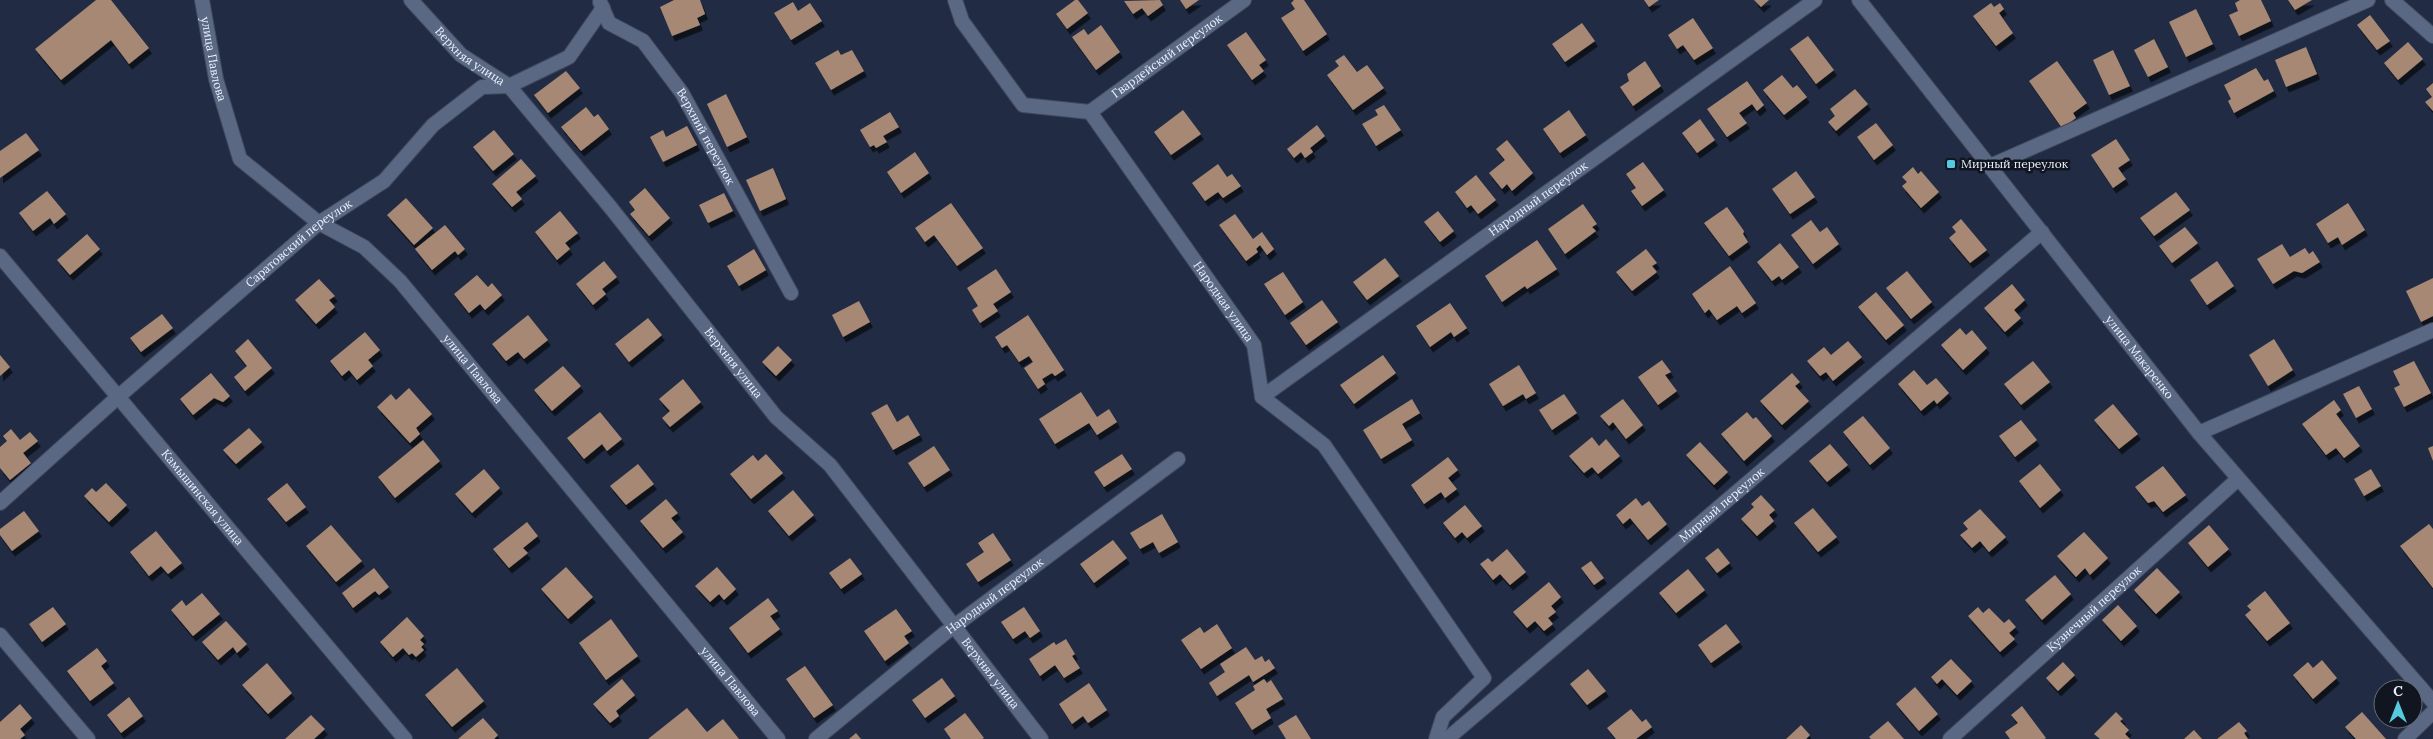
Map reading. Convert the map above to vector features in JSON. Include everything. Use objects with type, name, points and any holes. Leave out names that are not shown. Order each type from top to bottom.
[{"type":"street","name":"улица Павлова","points":[[202,0],[216,79],[240,158],[319,223],[364,247],[400,281],[778,739]]},
{"type":"street","name":"Верхняя улица","points":[[411,0],[461,55],[509,86],[611,208],[776,417],[830,465],[1041,739]]},
{"type":"street","points":[[955,0],[962,21],[1023,105],[1090,112]]},
{"type":"street","name":"Народный переулок","points":[[1262,396],[1815,0]]},
{"type":"street","name":"улица Макаренко","points":[[1860,0],[2199,433],[2433,702]]},
{"type":"street","points":[[1990,166],[2368,0]]},
{"type":"street","points":[[2392,0],[2433,36]]},
{"type":"street","name":"Гвардейский переулок","points":[[1090,112],[1242,1]]},
{"type":"street","name":"Саратовский переулок","points":[[0,503],[119,396],[319,223],[384,181],[433,125],[482,87],[509,86],[569,57],[601,4]]},
{"type":"street","name":"Верхний переулок","points":[[601,4],[609,23],[643,41],[682,94],[791,293]]},
{"type":"street","name":"Народная улица","points":[[1090,112],[1171,231],[1254,345],[1262,396]]},
{"type":"street","name":"Мирный переулок","points":[[1448,739],[2042,232]]},
{"type":"street","name":"Камышинская улица","points":[[0,256],[405,739]]},
{"type":"street","points":[[2199,433],[2433,330]]},
{"type":"street","points":[[1262,396],[1324,444],[1484,678],[1443,717],[1436,739]]},
{"type":"street","name":"Народный переулок","points":[[816,739],[955,625],[1178,460]]},
{"type":"street","name":"Кузнечный переулок","points":[[1950,739],[2238,479]]},
{"type":"street","points":[[0,635],[88,739]]},
{"type":"street","points":[[2405,739],[2433,712]]},
{"type":"building","points":[[96,0],[111,0],[149,48],[129,64],[111,40],[61,80],[35,49]]},
{"type":"building","points":[[674,0],[700,0],[705,14],[697,18],[700,25],[672,36],[660,7]]},
{"type":"building","points":[[1075,0],[1078,0],[1088,13],[1067,29],[1056,14]]},
{"type":"building","points":[[1160,0],[1163,5],[1148,16],[1142,8],[1133,14],[1124,1]]},
{"type":"building","points":[[1180,0],[1199,0],[1186,9]]},
{"type":"building","points":[[1294,0],[1304,0],[1327,34],[1303,51],[1281,18],[1295,9],[1291,3]]},
{"type":"building","points":[[1644,0],[1659,0],[1649,7]]},
{"type":"building","points":[[1754,0],[1769,0],[1761,7]]},
{"type":"building","points":[[2240,0],[2261,0],[2271,21],[2239,36],[2229,15],[2238,11],[2235,3]]},
{"type":"building","points":[[2288,0],[2312,0],[2295,10]]},
{"type":"building","points":[[793,2],[798,11],[810,3],[822,21],[791,40],[774,13]]},
{"type":"building","points":[[1991,3],[1994,7],[2000,3],[2004,9],[1999,13],[2013,33],[1996,46],[1973,16]]},
{"type":"building","points":[[2196,9],[2213,44],[2186,57],[2169,22]]},
{"type":"building","points":[[2370,15],[2390,41],[2377,50],[2357,25]]},
{"type":"building","points":[[1693,18],[1713,48],[1694,60],[1683,45],[1677,49],[1668,35]]},
{"type":"building","points":[[1582,23],[1595,41],[1565,62],[1552,44]]},
{"type":"building","points":[[1101,25],[1120,52],[1096,70],[1072,37],[1084,29],[1088,35]]},
{"type":"building","points":[[1246,32],[1266,60],[1259,65],[1264,71],[1252,80],[1227,45]]},
{"type":"building","points":[[1808,36],[1834,70],[1816,84],[1790,49]]},
{"type":"building","points":[[2154,39],[2168,67],[2148,77],[2134,50]]},
{"type":"building","points":[[2408,42],[2423,59],[2398,80],[2384,63]]},
{"type":"building","points":[[2306,47],[2317,74],[2286,87],[2275,60]]},
{"type":"building","points":[[838,50],[841,55],[852,50],[864,71],[831,90],[815,63]]},
{"type":"building","points":[[2113,50],[2130,86],[2109,95],[2093,60]]},
{"type":"building","points":[[1344,55],[1357,72],[1367,65],[1384,88],[1353,110],[1327,75],[1339,66],[1335,61]]},
{"type":"building","points":[[1645,61],[1661,86],[1633,106],[1620,87],[1629,81],[1627,74]]},
{"type":"building","points":[[2057,61],[2087,103],[2073,113],[2076,118],[2062,128],[2029,81]]},
{"type":"building","points":[[2256,68],[2264,81],[2268,79],[2274,91],[2234,113],[2228,101],[2231,99],[2224,85]]},
{"type":"building","points":[[566,71],[580,88],[548,113],[534,95]]},
{"type":"building","points":[[1782,75],[1793,88],[1797,85],[1807,97],[1784,115],[1763,90]]},
{"type":"building","points":[[1747,81],[1764,105],[1757,111],[1752,104],[1739,113],[1747,123],[1727,137],[1707,109]]},
{"type":"building","points":[[2433,83],[2433,111],[2425,102],[2432,97],[2426,89]]},
{"type":"building","points":[[1855,89],[1868,104],[1836,131],[1828,122],[1835,116],[1830,109]]},
{"type":"building","points":[[726,94],[747,137],[727,147],[707,104]]},
{"type":"building","points":[[1384,105],[1401,130],[1376,146],[1362,124],[1378,115],[1375,110]]},
{"type":"building","points":[[586,107],[594,117],[598,114],[609,129],[581,151],[561,127]]},
{"type":"building","points":[[1183,110],[1201,134],[1171,155],[1154,132]]},
{"type":"building","points":[[1569,110],[1586,135],[1560,153],[1543,129]]},
{"type":"building","points":[[890,112],[899,127],[883,136],[887,142],[876,148],[874,145],[870,147],[860,130]]},
{"type":"building","points":[[1700,119],[1715,140],[1697,153],[1682,133]]},
{"type":"building","points":[[1876,123],[1893,145],[1874,160],[1857,137]]},
{"type":"building","points":[[1317,125],[1325,136],[1310,148],[1313,152],[1305,158],[1301,152],[1294,158],[1287,149]]},
{"type":"building","points":[[687,126],[697,145],[663,162],[650,137],[663,130],[666,137]]},
{"type":"building","points":[[494,130],[514,154],[493,171],[473,147]]},
{"type":"building","points":[[26,133],[39,150],[0,178],[0,151]]},
{"type":"building","points":[[2116,139],[2130,160],[2118,168],[2126,179],[2113,188],[2091,155]]},
{"type":"building","points":[[1507,140],[1533,173],[1512,191],[1507,184],[1502,189],[1489,173],[1505,160],[1496,149]]},
{"type":"building","points":[[915,152],[929,173],[901,193],[887,172]]},
{"type":"building","points":[[521,159],[536,176],[516,192],[522,199],[512,207],[492,184]]},
{"type":"building","points":[[1643,162],[1664,190],[1642,206],[1631,191],[1636,188],[1626,174]]},
{"type":"building","points":[[1218,164],[1227,177],[1232,174],[1241,186],[1223,198],[1218,192],[1205,201],[1192,183]]},
{"type":"building","points":[[1913,167],[1918,174],[1921,171],[1939,192],[1921,208],[1902,186],[1907,182],[1902,177]]},
{"type":"building","points":[[773,168],[786,199],[760,211],[746,180]]},
{"type":"building","points":[[1796,171],[1815,197],[1790,214],[1772,189]]},
{"type":"building","points":[[1476,175],[1496,200],[1478,214],[1471,205],[1467,208],[1455,192]]},
{"type":"building","points":[[645,188],[670,218],[649,236],[630,214],[635,210],[629,202]]},
{"type":"building","points":[[47,191],[66,214],[54,224],[50,218],[33,231],[19,213]]},
{"type":"building","points":[[2176,192],[2190,210],[2154,236],[2140,218]]},
{"type":"building","points":[[724,193],[733,211],[708,223],[699,205]]},
{"type":"building","points":[[406,198],[433,228],[414,245],[387,215]]},
{"type":"building","points":[[951,203],[983,248],[957,266],[934,235],[925,242],[915,228]]},
{"type":"building","points":[[2348,203],[2365,230],[2342,245],[2338,237],[2328,243],[2316,224]]},
{"type":"building","points":[[1583,204],[1597,224],[1592,227],[1596,231],[1565,254],[1548,229]]},
{"type":"building","points":[[1727,207],[1744,231],[1743,234],[1748,242],[1729,256],[1704,223]]},
{"type":"building","points":[[560,211],[578,233],[565,243],[570,249],[557,260],[535,232]]},
{"type":"building","points":[[1438,211],[1454,231],[1440,242],[1424,222]]},
{"type":"building","points":[[1235,214],[1253,239],[1262,232],[1274,249],[1267,255],[1260,245],[1256,249],[1258,252],[1246,261],[1219,225]]},
{"type":"building","points":[[1961,219],[1987,250],[1970,263],[1949,238],[1956,232],[1952,227]]},
{"type":"building","points":[[1811,220],[1820,232],[1827,227],[1839,244],[1813,264],[1791,235]]},
{"type":"building","points":[[445,225],[465,249],[458,255],[455,251],[432,270],[415,249]]},
{"type":"building","points":[[2185,227],[2198,243],[2172,263],[2159,246]]},
{"type":"building","points":[[87,234],[100,249],[70,275],[57,260]]},
{"type":"building","points":[[1537,240],[1557,269],[1527,289],[1525,286],[1502,302],[1485,276]]},
{"type":"building","points":[[1780,243],[1799,267],[1782,280],[1779,276],[1772,281],[1757,262]]},
{"type":"building","points":[[2282,244],[2290,257],[2305,248],[2309,254],[2313,251],[2320,262],[2302,273],[2294,271],[2273,284],[2257,259]]},
{"type":"building","points":[[754,249],[766,270],[739,286],[727,266]]},
{"type":"building","points":[[1646,249],[1657,263],[1652,266],[1657,272],[1632,291],[1616,272]]},
{"type":"building","points":[[1385,258],[1399,276],[1367,300],[1353,282]]},
{"type":"building","points":[[604,261],[617,277],[602,289],[606,294],[593,305],[576,284]]},
{"type":"building","points":[[2217,261],[2234,286],[2207,305],[2190,280]]},
{"type":"building","points":[[1730,266],[1756,303],[1742,313],[1737,306],[1717,320],[1709,309],[1705,313],[1692,294]]},
{"type":"building","points":[[996,269],[1011,292],[993,304],[998,311],[980,323],[972,310],[978,306],[967,288]]},
{"type":"building","points":[[1907,271],[1932,302],[1911,319],[1886,288]]},
{"type":"building","points":[[1283,272],[1303,302],[1285,315],[1264,284]]},
{"type":"building","points":[[477,275],[488,287],[492,283],[502,295],[485,310],[480,304],[469,313],[454,294]]},
{"type":"building","points":[[2433,278],[2433,316],[2421,322],[2406,291]]},
{"type":"building","points":[[319,279],[335,296],[329,300],[335,307],[316,324],[295,300]]},
{"type":"building","points":[[2012,284],[2025,300],[2014,310],[2021,318],[2005,332],[1984,308]]},
{"type":"building","points":[[1876,292],[1904,325],[1886,340],[1858,307]]},
{"type":"building","points":[[1322,300],[1338,322],[1306,345],[1290,323]]},
{"type":"building","points":[[859,301],[870,322],[843,337],[832,315]]},
{"type":"building","points":[[1450,303],[1467,328],[1454,337],[1451,332],[1430,347],[1416,326]]},
{"type":"building","points":[[162,314],[173,328],[141,352],[130,338]]},
{"type":"building","points":[[528,315],[548,340],[524,359],[518,352],[506,361],[492,344]]},
{"type":"building","points":[[1028,315],[1064,370],[1055,376],[1052,373],[1042,379],[1045,384],[1038,389],[1024,368],[1033,362],[1029,356],[1019,362],[1007,345],[1002,348],[995,337]]},
{"type":"building","points":[[648,318],[662,335],[629,362],[615,344]]},
{"type":"building","points":[[1960,328],[1966,335],[1972,330],[1987,348],[1963,370],[1941,345]]},
{"type":"building","points":[[365,332],[380,350],[368,360],[373,366],[357,380],[349,370],[342,376],[330,361]]},
{"type":"building","points":[[248,339],[272,368],[245,391],[234,377],[247,366],[235,351]]},
{"type":"building","points":[[2274,339],[2293,370],[2268,386],[2249,355]]},
{"type":"building","points":[[1848,341],[1862,357],[1833,381],[1826,372],[1820,376],[1807,361],[1824,347],[1831,355]]},
{"type":"building","points":[[778,346],[792,360],[776,376],[762,362]]},
{"type":"building","points":[[0,355],[10,367],[0,376]]},
{"type":"building","points":[[1383,355],[1396,373],[1354,404],[1340,385]]},
{"type":"building","points":[[1662,360],[1671,372],[1665,375],[1677,391],[1658,405],[1638,377]]},
{"type":"building","points":[[2033,361],[2050,382],[2021,405],[2004,384]]},
{"type":"building","points":[[2414,361],[2431,393],[2404,407],[2394,388],[2400,385],[2393,371]]},
{"type":"building","points":[[1519,365],[1536,393],[1526,399],[1523,394],[1503,406],[1489,384]]},
{"type":"building","points":[[563,366],[581,386],[552,411],[534,390]]},
{"type":"building","points":[[1914,370],[1927,385],[1936,378],[1949,393],[1937,404],[1934,400],[1921,411],[1898,384]]},
{"type":"building","points":[[211,373],[230,396],[223,402],[214,398],[193,415],[180,399]]},
{"type":"building","points":[[1792,373],[1800,382],[1795,386],[1809,401],[1782,425],[1760,401]]},
{"type":"building","points":[[683,379],[701,402],[670,427],[662,418],[670,411],[659,399]]},
{"type":"building","points":[[2359,386],[2372,409],[2356,418],[2343,394]]},
{"type":"building","points":[[409,388],[432,414],[416,428],[420,434],[410,443],[377,407],[391,394],[396,400]]},
{"type":"building","points":[[1081,392],[1097,417],[1109,409],[1117,422],[1097,435],[1089,423],[1055,444],[1039,419]]},
{"type":"building","points":[[1564,394],[1577,413],[1552,430],[1539,410]]},
{"type":"building","points":[[1412,399],[1420,413],[1402,424],[1412,440],[1381,459],[1363,430]]},
{"type":"building","points":[[1623,399],[1643,425],[1626,439],[1613,422],[1609,426],[1600,416]]},
{"type":"building","points":[[2334,400],[2341,410],[2336,414],[2360,446],[2344,458],[2336,448],[2326,455],[2302,424]]},
{"type":"building","points":[[887,404],[897,422],[908,415],[920,435],[893,450],[871,413]]},
{"type":"building","points":[[2113,404],[2138,434],[2119,449],[2094,420]]},
{"type":"building","points":[[600,412],[622,439],[607,451],[602,444],[584,459],[567,438]]},
{"type":"building","points":[[1747,412],[1753,419],[1756,417],[1772,436],[1744,461],[1721,434]]},
{"type":"building","points":[[1863,416],[1890,448],[1870,465],[1843,432]]},
{"type":"building","points":[[2021,420],[2037,440],[2015,457],[1999,436]]},
{"type":"building","points":[[249,428],[262,442],[236,464],[223,450]]},
{"type":"building","points":[[11,429],[20,440],[30,432],[38,441],[23,453],[31,463],[10,480],[0,468],[0,447],[7,441],[3,436]]},
{"type":"building","points":[[1592,437],[1599,446],[1606,439],[1620,456],[1598,474],[1592,467],[1584,473],[1569,456]]},
{"type":"building","points":[[423,440],[440,461],[395,498],[378,477]]},
{"type":"building","points":[[1700,442],[1728,472],[1714,485],[1686,455]]},
{"type":"building","points":[[1830,444],[1848,465],[1827,482],[1809,461]]},
{"type":"building","points":[[934,446],[950,470],[924,487],[908,463]]},
{"type":"building","points":[[2433,446],[2433,461],[2428,448]]},
{"type":"building","points":[[766,454],[783,473],[751,499],[730,474],[753,455],[758,461]]},
{"type":"building","points":[[1122,454],[1132,469],[1104,487],[1094,472]]},
{"type":"building","points":[[1448,457],[1458,470],[1448,478],[1457,489],[1445,498],[1441,492],[1424,504],[1411,485]]},
{"type":"building","points":[[638,464],[654,484],[626,505],[610,486]]},
{"type":"building","points":[[2040,464],[2061,490],[2040,508],[2019,481]]},
{"type":"building","points":[[2163,466],[2186,495],[2163,512],[2154,501],[2148,503],[2135,487]]},
{"type":"building","points":[[484,469],[500,488],[472,513],[455,494]]},
{"type":"building","points":[[2371,469],[2381,486],[2364,496],[2354,479]]},
{"type":"building","points":[[106,483],[127,505],[109,522],[84,496],[92,488],[96,492]]},
{"type":"building","points":[[287,483],[306,507],[286,522],[267,499]]},
{"type":"building","points":[[793,490],[814,515],[789,536],[768,511]]},
{"type":"building","points":[[1761,495],[1775,510],[1769,515],[1774,521],[1757,536],[1741,519],[1754,507],[1751,504]]},
{"type":"building","points":[[1636,498],[1642,506],[1649,501],[1667,524],[1648,540],[1630,518],[1623,524],[1616,515]]},
{"type":"building","points":[[666,499],[678,513],[671,518],[683,532],[663,548],[640,521]]},
{"type":"building","points":[[1465,505],[1482,526],[1467,538],[1462,532],[1455,538],[1443,523]]},
{"type":"building","points":[[1813,508],[1837,537],[1818,552],[1794,523]]},
{"type":"building","points":[[1980,509],[2006,537],[1989,552],[1980,541],[1972,548],[1960,535],[1968,529],[1963,523]]},
{"type":"building","points":[[24,511],[39,531],[12,551],[0,535],[0,529]]},
{"type":"building","points":[[1162,514],[1178,542],[1159,553],[1153,542],[1140,549],[1130,533]]},
{"type":"building","points":[[527,522],[538,536],[523,548],[528,553],[509,568],[493,549]]},
{"type":"building","points":[[2429,524],[2433,529],[2433,588],[2400,546]]},
{"type":"building","points":[[331,525],[362,561],[336,582],[306,546]]},
{"type":"building","points":[[2209,525],[2229,549],[2208,567],[2188,543]]},
{"type":"building","points":[[156,531],[182,563],[168,574],[161,566],[149,576],[130,552]]},
{"type":"building","points":[[2084,532],[2108,558],[2090,575],[2085,568],[2076,577],[2057,556]]},
{"type":"building","points":[[993,533],[1011,560],[978,582],[966,564],[984,552],[978,543]]},
{"type":"building","points":[[1113,540],[1127,558],[1094,583],[1080,564]]},
{"type":"building","points":[[1718,548],[1730,563],[1717,573],[1705,558]]},
{"type":"building","points":[[1507,549],[1526,572],[1510,585],[1500,574],[1493,580],[1480,564],[1488,558],[1492,562]]},
{"type":"building","points":[[850,558],[862,574],[841,589],[829,573]]},
{"type":"building","points":[[1591,561],[1604,578],[1594,585],[1581,568]]},
{"type":"building","points":[[566,567],[593,597],[568,619],[541,589]]},
{"type":"building","points":[[717,567],[736,589],[724,600],[719,594],[710,602],[695,586]]},
{"type":"building","points":[[374,568],[389,587],[379,595],[375,591],[353,608],[342,593]]},
{"type":"building","points":[[2157,568],[2180,592],[2156,614],[2134,590]]},
{"type":"building","points":[[1688,569],[1705,590],[1676,613],[1659,593]]},
{"type":"building","points":[[2055,575],[2071,594],[2042,620],[2025,600]]},
{"type":"building","points":[[1549,582],[1561,597],[1551,606],[1556,612],[1548,618],[1553,624],[1544,631],[1535,621],[1527,628],[1513,612]]},
{"type":"building","points":[[2265,591],[2290,623],[2267,641],[2245,615],[2251,610],[2247,606]]},
{"type":"building","points":[[202,593],[220,614],[193,636],[171,610],[182,600],[186,606]]},
{"type":"building","points":[[768,598],[778,611],[770,616],[780,629],[748,653],[729,628]]},
{"type":"building","points":[[2118,605],[2137,626],[2121,641],[2102,620]]},
{"type":"building","points":[[53,607],[66,624],[42,642],[29,624]]},
{"type":"building","points":[[1024,607],[1040,631],[1030,638],[1025,631],[1013,639],[1001,622]]},
{"type":"building","points":[[1978,607],[1983,613],[1989,608],[2004,623],[2009,619],[2016,627],[2009,633],[2015,639],[2000,652],[1968,616]]},
{"type":"building","points":[[896,609],[912,631],[904,636],[909,643],[885,661],[864,631]]},
{"type":"building","points":[[407,617],[424,636],[420,640],[424,644],[421,647],[424,650],[416,657],[412,653],[409,655],[403,648],[393,657],[380,642]]},
{"type":"building","points":[[611,619],[638,656],[606,680],[579,643]]},
{"type":"building","points":[[226,621],[247,644],[237,653],[233,647],[218,660],[202,642]]},
{"type":"building","points":[[1217,624],[1232,648],[1201,669],[1181,640],[1200,627],[1204,633]]},
{"type":"building","points":[[1726,624],[1740,642],[1711,663],[1698,645]]},
{"type":"building","points":[[1066,639],[1075,654],[1072,656],[1080,668],[1064,678],[1055,665],[1040,676],[1029,659],[1054,642],[1056,645]]},
{"type":"building","points":[[1246,647],[1255,660],[1262,656],[1265,662],[1269,659],[1275,668],[1253,682],[1249,675],[1217,696],[1209,683],[1225,672],[1220,664]]},
{"type":"building","points":[[97,648],[107,661],[101,666],[114,683],[90,701],[67,671]]},
{"type":"building","points":[[1951,659],[1972,681],[1957,695],[1942,679],[1937,684],[1931,677]]},
{"type":"building","points":[[2322,660],[2337,678],[2313,699],[2293,675],[2308,662],[2313,668]]},
{"type":"building","points":[[2063,662],[2075,675],[2058,691],[2046,678]]},
{"type":"building","points":[[267,663],[292,693],[268,714],[242,685]]},
{"type":"building","points":[[805,666],[833,705],[814,718],[786,679]]},
{"type":"building","points":[[457,668],[484,701],[452,727],[425,695]]},
{"type":"building","points":[[1588,669],[1606,691],[1587,705],[1570,684]]},
{"type":"building","points":[[942,678],[955,696],[925,718],[912,700]]},
{"type":"building","points":[[622,679],[635,695],[616,711],[619,716],[610,723],[593,704]]},
{"type":"building","points":[[1264,679],[1267,683],[1271,680],[1283,699],[1266,709],[1271,718],[1252,730],[1235,703],[1255,690],[1253,686]]},
{"type":"building","points":[[1089,683],[1107,710],[1088,723],[1083,716],[1072,724],[1059,704]]},
{"type":"building","points":[[1915,687],[1938,714],[1919,731],[1896,704]]},
{"type":"building","points":[[129,697],[143,716],[121,733],[107,715]]},
{"type":"building","points":[[20,704],[32,718],[20,729],[25,735],[20,739],[0,739],[0,722]]},
{"type":"building","points":[[2022,706],[2046,738],[2010,739],[2005,732],[2018,723],[2011,715]]},
{"type":"building","points":[[687,708],[707,732],[723,719],[739,739],[648,739]]},
{"type":"building","points":[[1631,709],[1642,722],[1646,719],[1652,727],[1636,739],[1616,739],[1607,728]]},
{"type":"building","points":[[2116,712],[2123,719],[2120,721],[2129,730],[2125,734],[2130,739],[2100,739],[2094,734]]},
{"type":"building","points":[[2362,712],[2373,724],[2373,729],[2377,729],[2386,739],[2356,739],[2345,727]]},
{"type":"building","points":[[965,713],[984,738],[951,739],[944,729]]},
{"type":"building","points":[[311,715],[325,729],[314,739],[285,739]]},
{"type":"building","points":[[1296,715],[1311,739],[1286,739],[1278,726]]},
{"type":"building","points":[[483,718],[498,735],[494,739],[458,739]]},
{"type":"building","points":[[1888,721],[1904,739],[1871,739],[1869,737]]},
{"type":"building","points":[[2239,722],[2247,731],[2244,733],[2248,739],[2217,739]]},
{"type":"building","points":[[1801,725],[1810,735],[1806,739],[1786,739]]},
{"type":"building","points":[[2194,730],[2202,739],[2184,739]]},
{"type":"building","points":[[856,733],[861,739],[849,739]]},
{"type":"place","name":"Мирный переулок","points":[[1951,164]]}]
